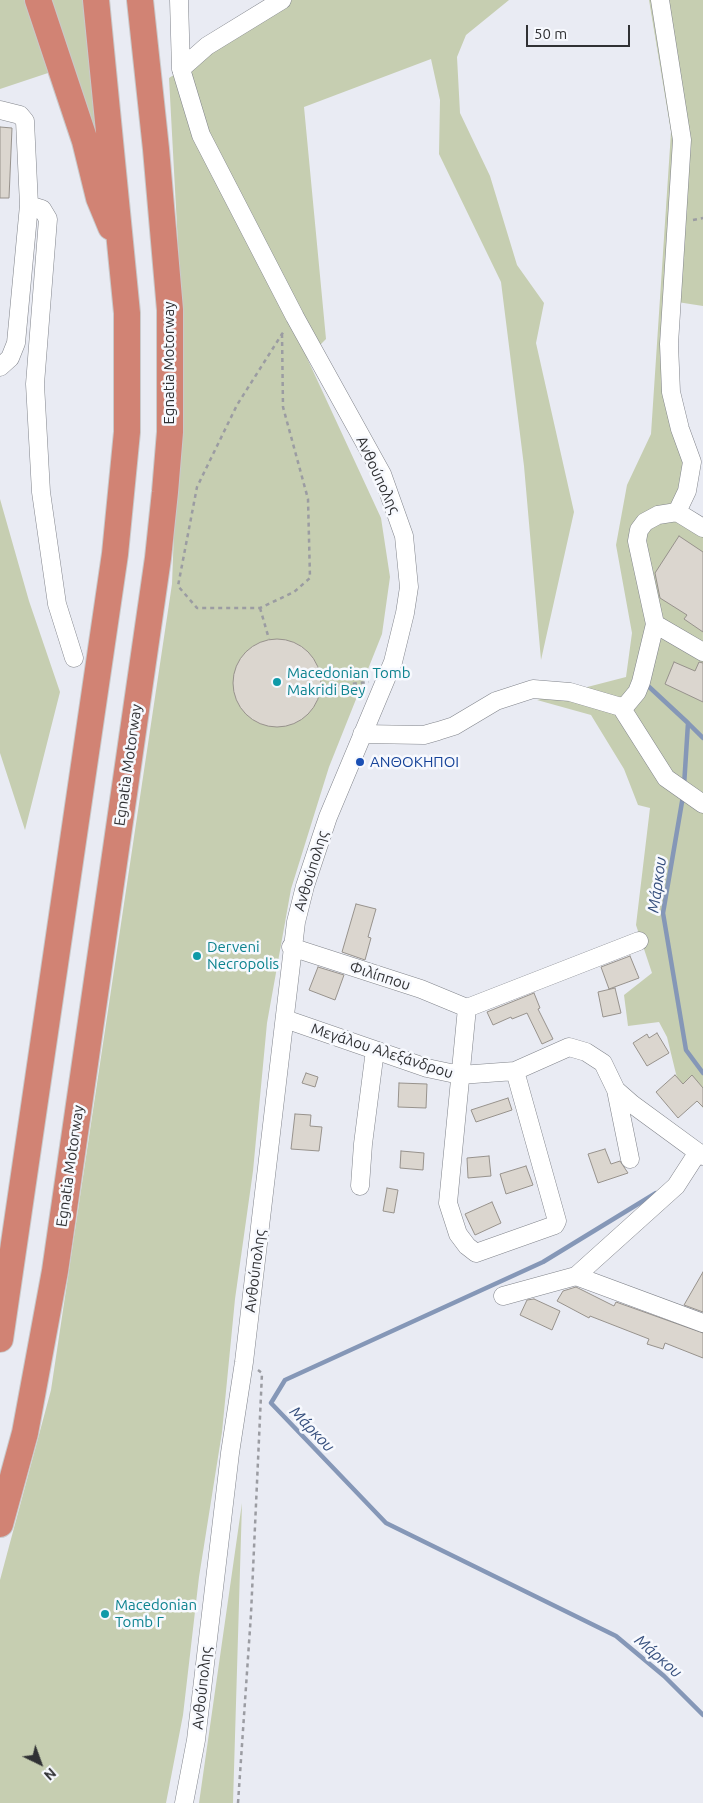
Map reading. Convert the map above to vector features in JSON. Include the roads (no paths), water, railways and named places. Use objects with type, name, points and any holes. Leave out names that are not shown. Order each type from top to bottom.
[{"type":"highway","points":[[38,0],[85,141],[99,198],[124,260]]},
{"type":"highway","points":[[0,1339],[88,744],[122,497],[129,370],[124,260],[96,0]]},
{"type":"highway","name":"Egnatia Motorway","points":[[0,1524],[25,1433],[55,1271],[158,558],[165,492],[170,432],[170,310],[140,0]]},
{"type":"highway","points":[[147,67],[152,34],[152,0]]},
{"type":"street","name":"Ανθούπολης","points":[[179,0],[182,69],[201,134],[295,317],[382,474],[404,536],[409,587],[406,612],[386,680],[362,734],[313,861],[298,913],[291,947],[244,1362],[230,1453],[196,1740],[184,1803]]},
{"type":"street","points":[[182,69],[207,46],[282,0]]},
{"type":"street","points":[[660,0],[682,140],[669,344],[672,392],[680,429],[692,462],[687,491],[676,512]]},
{"type":"street","points":[[0,110],[20,115],[27,125],[29,205],[16,343],[10,358],[0,367]]},
{"type":"street","points":[[29,205],[42,209],[48,219],[35,384],[41,492],[57,604],[74,658]]},
{"type":"street","points":[[621,707],[632,700],[637,692],[655,624],[637,541],[639,530],[652,518],[676,512],[703,528]]},
{"type":"street","points":[[655,624],[703,652]]},
{"type":"street","points":[[362,734],[424,735],[454,726],[496,701],[533,689],[570,692],[621,707],[666,778],[703,804]]},
{"type":"street","points":[[515,1071],[558,1221],[555,1225],[476,1253],[467,1246],[458,1234],[448,1203],[467,1008],[638,941]]},
{"type":"street","name":"Φιλίππου","points":[[291,947],[421,989],[467,1008]]},
{"type":"street","name":"Μεγάλου Αλεξάνδρου","points":[[284,1019],[427,1068],[460,1075],[515,1071],[569,1047],[586,1052],[603,1063],[616,1090],[701,1154]]},
{"type":"street","points":[[360,1186],[362,1144],[375,1050]]},
{"type":"street","points":[[616,1090],[630,1159]]},
{"type":"street","points":[[503,1296],[576,1276],[676,1186],[701,1154]]},
{"type":"street","points":[[576,1276],[703,1323]]},
{"type":"waterway","name":"Μάρκου","points":[[646,684],[688,723],[684,786]]},
{"type":"waterway","name":"Μάρκου","points":[[688,723],[703,738]]},
{"type":"waterway","name":"Μάρκου","points":[[683,796],[663,913],[686,1050],[703,1073]]},
{"type":"waterway","name":"Μάρκου","points":[[656,1193],[543,1262],[285,1380],[271,1403],[386,1523],[616,1636],[664,1676],[703,1715]]},
{"type":"place","name":"Macedonian Tomb Makridi Bey","points":[[277,682]]},
{"type":"place","name":"ΑΝΘΟΚΗΠΟΙ","points":[[360,762]]},
{"type":"place","name":"Derveni Necropolis","points":[[197,956]]},
{"type":"place","name":"Macedonian Tomb Γ","points":[[105,1614]]}]
